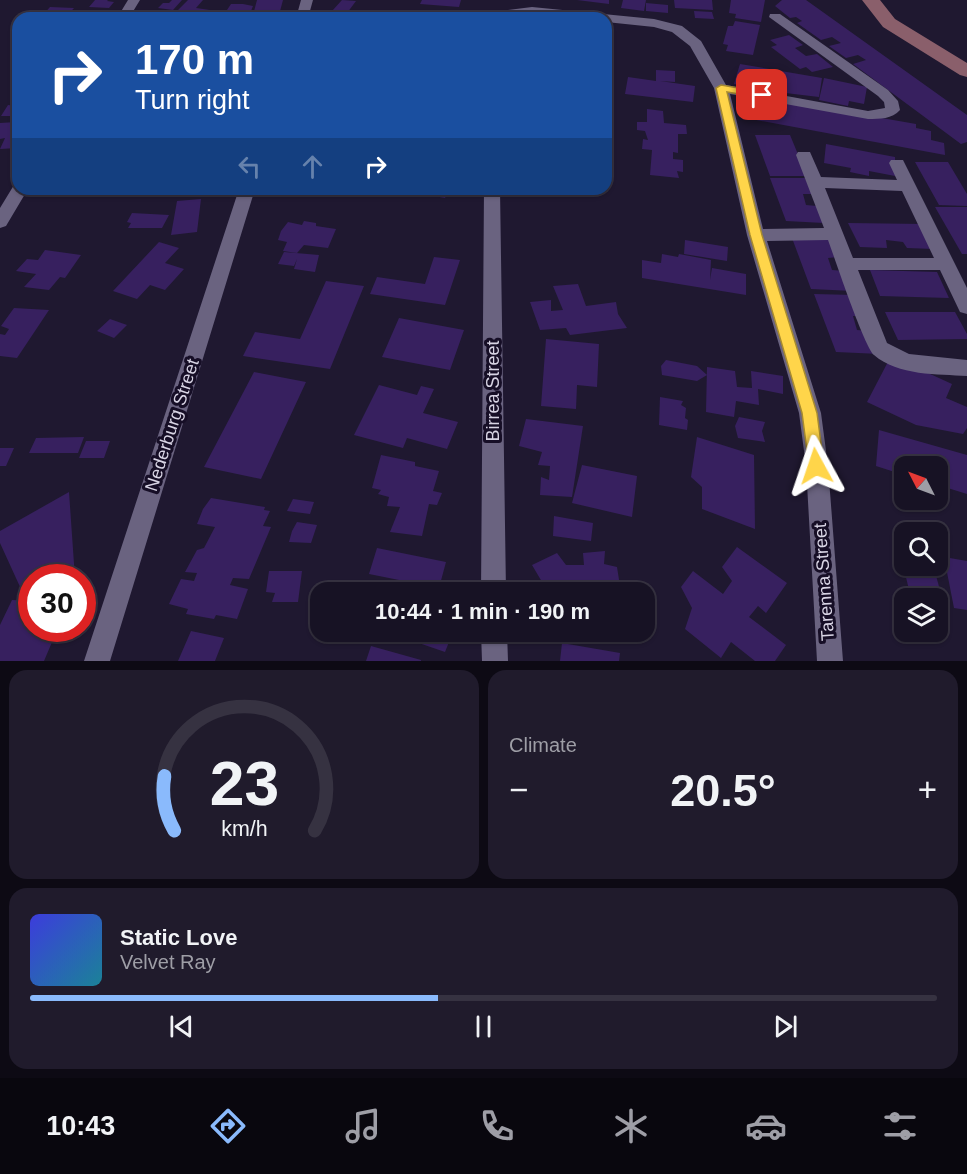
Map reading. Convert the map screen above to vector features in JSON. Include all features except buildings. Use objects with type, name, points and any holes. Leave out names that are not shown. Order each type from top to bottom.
[{"type":"street","points":[[871,0],[889,23],[967,71]]},
{"type":"street","points":[[721,88],[867,115],[882,115],[893,110],[891,101],[883,93],[775,17]]},
{"type":"street","name":"Tarenna Street","points":[[612,19],[654,23],[677,29],[696,44],[721,88],[756,235],[802,385],[814,437],[830,661]]},
{"type":"street","points":[[804,155],[879,348],[888,357],[900,360],[967,368]]},
{"type":"street","points":[[897,163],[967,307]]},
{"type":"street","points":[[815,182],[908,186]]},
{"type":"street","points":[[0,222],[16,195]]},
{"type":"street","name":"Nederburg Street","points":[[97,661],[245,195]]},
{"type":"street","name":"Birrea Street","points":[[492,195],[494,582]]},
{"type":"street","points":[[756,235],[835,234]]},
{"type":"street","points":[[846,264],[946,264]]},
{"type":"street","points":[[494,642],[495,661]]},
{"type":"route","points":[[762,95],[721,88],[756,235],[810,413],[816,466]]}]
